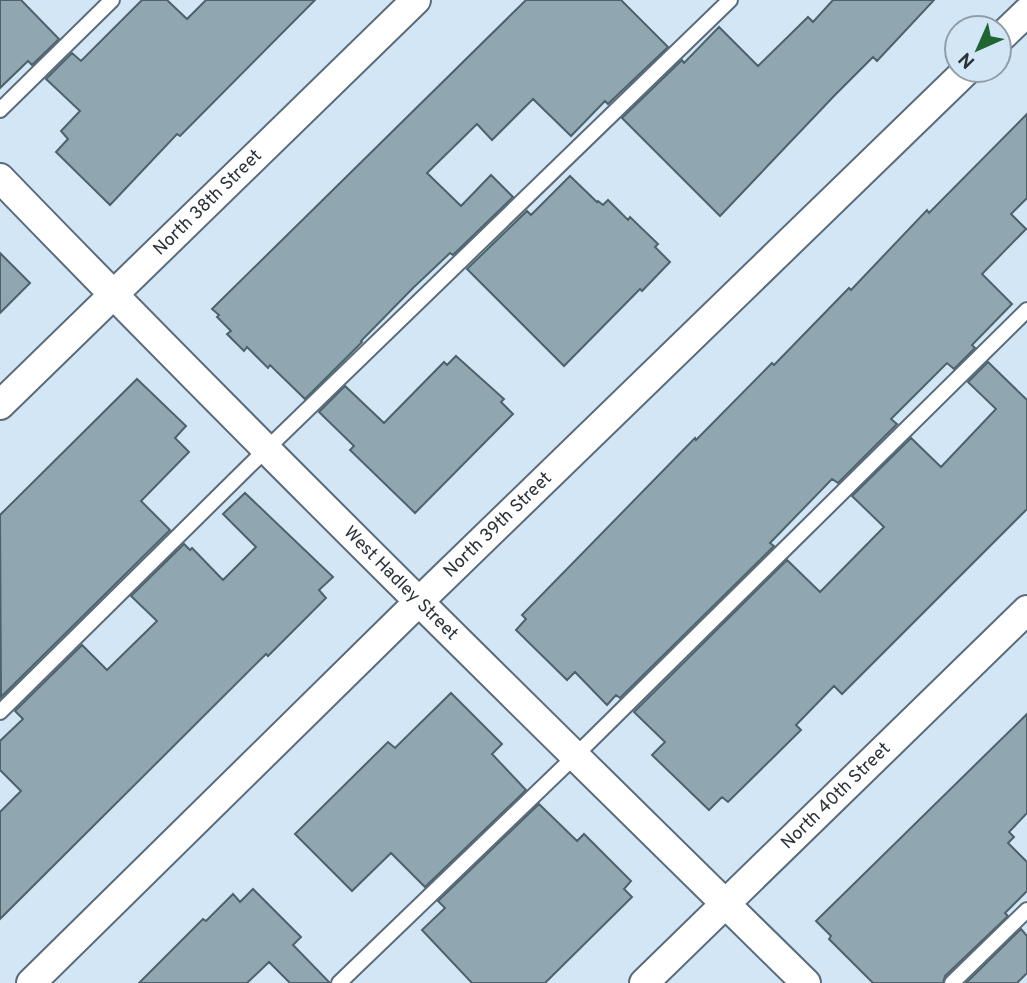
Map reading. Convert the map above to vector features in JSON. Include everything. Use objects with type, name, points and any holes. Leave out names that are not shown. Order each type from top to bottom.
[{"type":"street","name":"North 38th Street","points":[[0,405],[416,0]]},
{"type":"street","points":[[1013,26],[1027,12]]},
{"type":"street","name":"North 39th Street","points":[[31,983],[419,601],[953,84]]},
{"type":"street","name":"West Hadley Street","points":[[0,178],[419,601],[806,983]]},
{"type":"street","name":"North 40th Street","points":[[644,983],[1027,610]]},
{"type":"lane","points":[[0,110],[112,0]]},
{"type":"lane","points":[[0,712],[730,0]]},
{"type":"lane","points":[[340,983],[575,756],[1027,310]]},
{"type":"lane","points":[[952,983],[1027,910]]},
{"type":"building","points":[[0,0],[21,0],[59,39],[32,65],[28,61],[0,88]]},
{"type":"building","points":[[142,0],[167,0],[187,19],[206,0],[315,0],[180,136],[177,134],[110,205],[56,152],[68,139],[61,131],[80,111],[46,79],[72,53],[81,61]]},
{"type":"building","points":[[526,0],[621,0],[668,47],[608,104],[605,101],[571,136],[533,99],[492,140],[477,124],[427,173],[461,206],[491,175],[513,197],[453,255],[450,253],[413,288],[305,399],[270,365],[268,368],[247,347],[244,351],[227,334],[231,331],[212,309]]},
{"type":"building","points":[[833,0],[934,0],[877,61],[873,57],[834,96],[720,216],[622,118],[682,60],[684,63],[719,27],[758,66],[808,17],[813,22]]},
{"type":"building","points":[[1027,114],[1027,198],[1011,214],[1026,229],[982,274],[1012,304],[972,345],[975,348],[954,369],[947,363],[891,419],[897,424],[838,483],[832,479],[770,543],[774,546],[620,698],[616,695],[607,705],[575,672],[567,680],[516,630],[526,619],[522,615],[695,438],[696,440],[772,363],[774,365],[849,288],[851,290],[927,210],[929,213]]},
{"type":"building","points":[[570,176],[597,202],[603,205],[608,200],[628,220],[630,217],[658,244],[655,247],[670,262],[564,366],[467,269],[527,211],[531,215]]},
{"type":"building","points":[[0,253],[30,283],[0,313]]},
{"type":"building","points":[[456,356],[504,399],[501,402],[513,414],[415,513],[350,450],[354,446],[319,412],[345,386],[384,423],[444,362],[447,365]]},
{"type":"building","points":[[988,362],[1027,400],[1027,509],[842,694],[834,686],[796,725],[801,730],[728,802],[722,797],[709,810],[652,755],[665,742],[634,712],[787,560],[820,592],[884,527],[852,496],[911,438],[941,467],[996,409],[968,382]]},
{"type":"building","points":[[137,379],[186,426],[175,438],[189,452],[141,501],[170,530],[1,697],[0,515]]},
{"type":"building","points":[[245,493],[333,577],[319,590],[326,598],[268,656],[266,654],[0,919],[0,812],[21,791],[0,770],[0,741],[23,719],[15,711],[82,645],[107,670],[157,621],[131,596],[184,544],[190,550],[192,548],[223,580],[256,547],[223,514]]},
{"type":"building","points":[[451,693],[502,744],[492,754],[526,790],[425,887],[391,853],[352,891],[295,834],[388,742],[395,748]]},
{"type":"building","points":[[1027,714],[1027,813],[1009,832],[1014,837],[1008,843],[1027,862],[1027,891],[1005,913],[1008,916],[945,976],[943,983],[873,983],[829,939],[831,936],[816,921]]},
{"type":"building","points":[[539,804],[577,841],[584,834],[631,881],[624,889],[632,897],[545,983],[472,983],[422,930],[445,908],[438,901]]},
{"type":"building","points":[[253,889],[301,937],[293,945],[330,983],[290,983],[269,962],[247,983],[139,983],[203,919],[206,921],[233,894],[240,902]]},
{"type":"building","points":[[1021,929],[1027,936],[1027,973],[1017,983],[966,983]]}]
